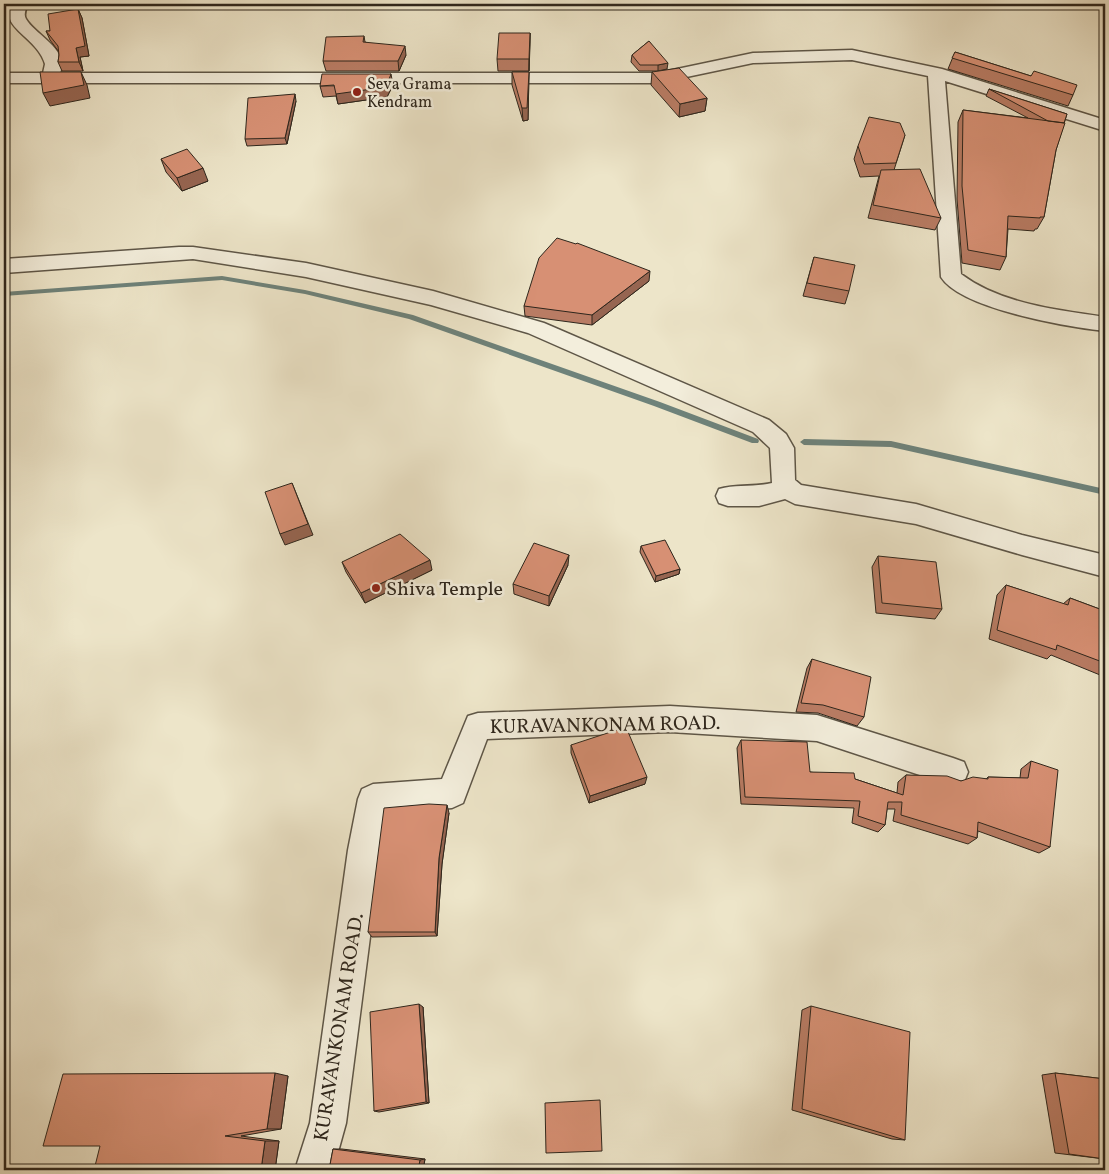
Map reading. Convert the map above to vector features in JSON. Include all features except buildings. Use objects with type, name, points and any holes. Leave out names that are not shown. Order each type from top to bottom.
[{"type":"street","points":[[20,4],[17,10],[18,20],[45,46],[54,62],[53,71],[46,79]]},
{"type":"street","points":[[4,78],[658,78],[753,58],[852,55],[936,73],[1105,126]]},
{"type":"street","points":[[936,73],[951,278],[972,292],[993,300],[1061,318],[1105,324]]},
{"type":"street","points":[[4,266],[179,252],[193,253],[306,270],[433,298],[536,328],[761,426],[776,437],[783,451],[783,481],[788,489],[796,494],[916,514],[1022,545],[1105,566]]},
{"type":"street","points":[[728,496],[759,496],[788,489]]},
{"type":"street","name":"KURAVANKONAM ROAD.","points":[[314,1170],[328,1123],[364,850],[373,799],[452,793],[478,726],[670,719],[817,728],[953,772]]},
{"type":"waterway","points":[[4,294],[222,278],[305,292],[411,317],[657,404],[755,441]]},
{"type":"waterway","points":[[804,442],[891,444],[1105,492]]},
{"type":"place","name":"Seva Grama Kendram","points":[[357,92]]},
{"type":"place","name":"Shiva Temple","points":[[376,588]]}]
